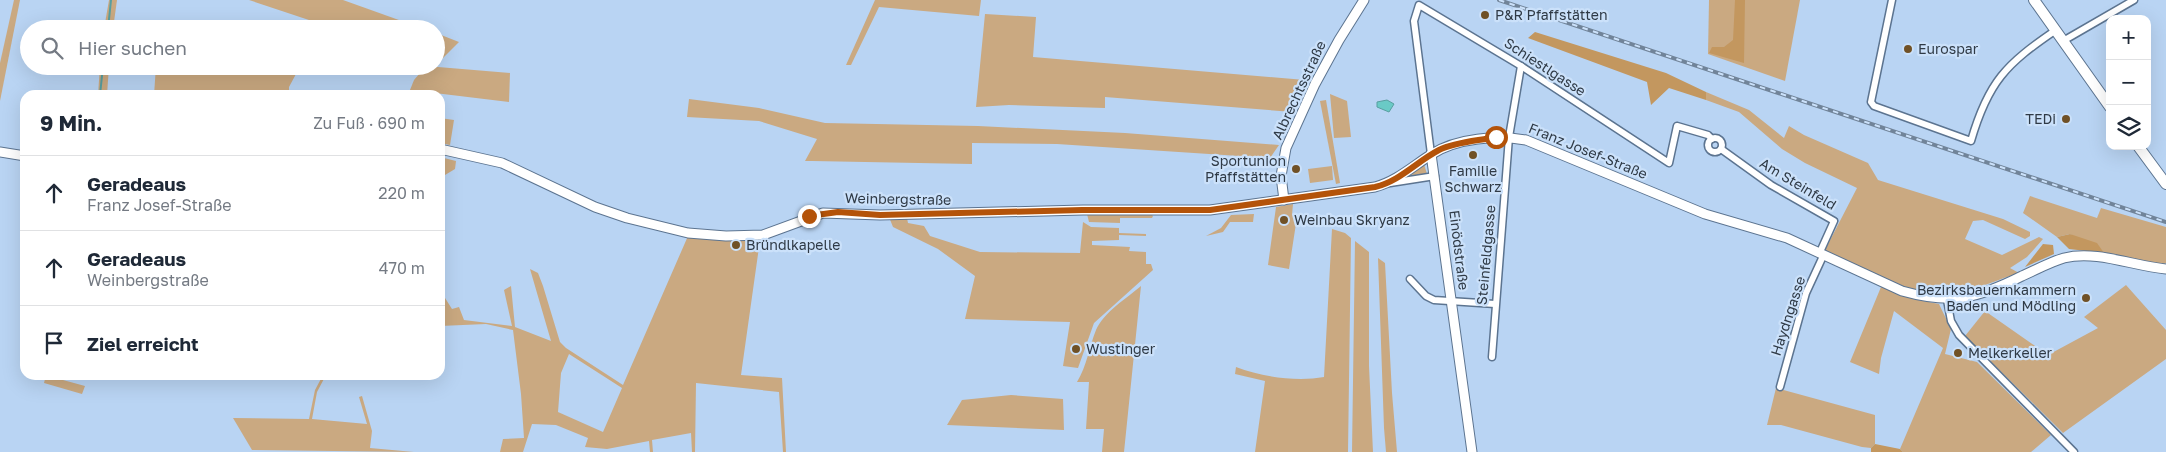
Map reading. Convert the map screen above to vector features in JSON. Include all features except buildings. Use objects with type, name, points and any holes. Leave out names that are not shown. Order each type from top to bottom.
[{"type":"main road","name":"Albrechtsstraße","points":[[1284,200],[1281,176],[1286,148],[1319,76],[1338,40],[1364,0]]},
{"type":"main road","points":[[2034,0],[2109,105]]},
{"type":"main road","name":"Franz Josef-Straße","points":[[1284,200],[1340,193],[1390,183],[1431,154],[1450,146],[1509,137],[1526,140],[1705,214],[1787,238],[1902,291],[1947,300]]},
{"type":"main road","name":"Weinbergstraße","points":[[445,150],[502,163],[595,207],[627,218],[688,233],[726,236],[763,235],[822,213],[880,215],[1082,210],[1184,211],[1233,208],[1284,200]]},
{"type":"main road","points":[[2141,150],[2166,184]]},
{"type":"main road","points":[[0,152],[20,155]]},
{"type":"main road","name":"Einödstraße","points":[[1431,154],[1436,176],[1472,452]]},
{"type":"main road","points":[[1947,300],[1978,295],[1998,288],[2065,258],[2104,258],[2166,269]]},
{"type":"street","points":[[1892,0],[1872,102],[1874,106],[1971,141],[1983,102],[1999,77],[2026,51],[2056,30]]},
{"type":"street","points":[[2063,40],[2134,0]]},
{"type":"street","name":"Schiestlgasse","points":[[1414,21],[1419,5],[1521,66],[1669,163]]},
{"type":"street","name":"Einödstraße","points":[[1414,21],[1431,154]]},
{"type":"street","name":"Steinfeldgasse","points":[[1492,357],[1494,304],[1509,137],[1521,66]]},
{"type":"street","name":"Am Steinfeld","points":[[1669,163],[1677,126],[1708,135],[1712,139],[1720,140],[1721,149],[1771,185],[1834,221],[1822,253]]},
{"type":"street","name":"Am Steinfeld","points":[[1712,139],[1708,144],[1709,150],[1716,152],[1721,149]]},
{"type":"street","points":[[1390,183],[1436,176]]},
{"type":"street","name":"Haydngasse","points":[[1780,388],[1806,293],[1822,253]]},
{"type":"street","points":[[1410,279],[1426,296],[1434,300],[1494,304]]},
{"type":"street","points":[[1947,300],[1951,321],[1959,335],[2074,452]]},
{"type":"shaded area","points":[[14,0],[20,0],[0,101],[0,63]]},
{"type":"shaded area","points":[[109,0],[117,0],[114,20],[106,20]]},
{"type":"shaded area","points":[[249,0],[343,0],[399,20],[309,20]]},
{"type":"shaded area","points":[[875,0],[981,0],[979,16],[879,7],[851,65],[846,65]]},
{"type":"shaded area","points":[[1709,0],[1800,0],[1785,81],[1708,54]]},
{"type":"shaded area","points":[[1735,0],[1745,0],[1744,63],[1709,53],[1712,47],[1724,47],[1733,40]]},
{"type":"shaded area","points":[[985,14],[1036,17],[1033,57],[1305,80],[1293,112],[1105,97],[1105,108],[1009,105],[976,107]]},
{"type":"shaded area","points":[[1535,32],[1666,73],[1706,92],[1706,100],[1669,88],[1651,105],[1647,82],[1528,38]]},
{"type":"shaded area","points":[[445,37],[459,42],[445,56]]},
{"type":"shaded area","points":[[445,68],[510,73],[509,102],[445,94],[445,90],[410,90],[418,75],[445,75]]},
{"type":"shaded area","points":[[99,75],[108,75],[107,90],[98,90]]},
{"type":"shaded area","points":[[155,75],[295,75],[289,90],[154,90]]},
{"type":"shaded area","points":[[1706,92],[1749,110],[1784,138],[1789,126],[1804,135],[1868,163],[1878,180],[2003,219],[2030,232],[2030,236],[2025,239],[1983,220],[1973,221],[1965,239],[2002,255],[2039,237],[2043,239],[2027,257],[2010,268],[2019,273],[1966,291],[1942,294],[1925,292],[1890,281],[1825,250],[1857,188],[1805,163],[1782,149],[1739,112],[1706,100]]},
{"type":"shaded area","points":[[1330,94],[1347,101],[1351,137],[1334,138]]},
{"type":"shaded area","points":[[689,99],[759,108],[825,123],[978,126],[1125,133],[1279,145],[1270,158],[1057,144],[972,143],[972,164],[805,161],[817,139],[759,121],[687,117]]},
{"type":"shaded area","points":[[1326,100],[1340,183],[1336,184],[1320,101]]},
{"type":"shaded area","points":[[1387,100],[1394,104],[1389,112],[1377,107],[1377,102]]},
{"type":"shaded area","points":[[445,119],[454,120],[450,145],[445,144]]},
{"type":"shaded area","points":[[445,158],[456,161],[455,169],[445,175]]},
{"type":"shaded area","points":[[1424,164],[1427,174],[1407,178]]},
{"type":"shaded area","points":[[1332,166],[1333,180],[1310,183],[1308,169]]},
{"type":"shaded area","points":[[2030,196],[2097,218],[2101,208],[2166,227],[2166,263],[2163,265],[2104,253],[2070,234],[2057,237],[2023,213]]},
{"type":"shaded area","points":[[1293,204],[1292,215],[1297,217],[1289,269],[1268,265],[1276,207]]},
{"type":"shaded area","points":[[1087,214],[1151,214],[1153,216],[1152,218],[1120,218],[1120,223],[1089,222]]},
{"type":"shaded area","points":[[1254,214],[1253,222],[1230,222],[1223,232],[1206,236],[1221,228],[1231,215]]},
{"type":"shaded area","points":[[889,217],[907,218],[908,223],[924,226],[930,236],[980,252],[1080,253],[1083,222],[1091,227],[1119,228],[1119,233],[1146,234],[1146,236],[1119,235],[1119,240],[1092,241],[1092,245],[1130,247],[1129,251],[1146,252],[1146,264],[1151,264],[1153,270],[1094,323],[1078,368],[1063,366],[1070,322],[965,319],[975,276],[938,249],[893,227]]},
{"type":"shaded area","points":[[1332,229],[1345,233],[1351,238],[1348,452],[1255,452],[1265,381],[1235,374],[1236,367],[1280,378],[1303,379],[1324,377]]},
{"type":"shaded area","points":[[2070,234],[2097,243],[2104,253],[2069,249],[2057,237]]},
{"type":"shaded area","points":[[688,236],[760,240],[741,375],[782,378],[786,452],[783,452],[779,392],[696,383],[695,452],[692,452],[691,433],[652,440],[653,452],[650,452],[649,441],[607,449],[585,447],[588,438],[556,425],[532,424],[523,452],[500,452],[503,439],[524,438],[513,330],[486,324],[445,326],[445,298],[452,309],[459,307],[464,320],[512,326],[504,290],[511,286],[515,327],[551,341],[530,269],[538,273],[560,342],[566,348],[623,385]],"holes":[[[569,354],[622,388],[603,432],[558,412],[561,373]]]},
{"type":"shaded area","points":[[1355,241],[1369,252],[1369,366],[1373,452],[1352,452]]},
{"type":"shaded area","points":[[2043,244],[2053,245],[2054,254],[2025,267]]},
{"type":"shaded area","points":[[1378,258],[1385,263],[1397,452],[1386,452]]},
{"type":"shaded area","points":[[2126,285],[2166,330],[2166,359],[2063,433],[1965,336],[1985,311],[2048,355],[2098,328],[2084,317]]},
{"type":"shaded area","points":[[1141,286],[1124,452],[1102,452],[1104,429],[1086,429],[1089,382],[1077,382],[1083,370],[1096,330],[1104,317]]},
{"type":"shaded area","points":[[1881,287],[1913,299],[1939,304],[1951,329],[1945,354],[1977,362],[2051,435],[2031,452],[1903,452],[1900,449],[1943,348],[1894,311],[1881,358],[1879,374],[1850,362]]},
{"type":"shaded area","points":[[45,380],[63,380],[85,386],[82,394],[44,383]]},
{"type":"shaded area","points":[[320,380],[323,380],[317,392],[312,419],[367,424],[359,397],[362,396],[372,431],[370,448],[414,452],[252,450],[233,418],[309,419],[315,390]]},
{"type":"shaded area","points":[[1776,388],[1875,415],[1875,444],[1871,448],[1862,447],[1781,425],[1767,425]]},
{"type":"shaded area","points":[[1011,395],[1063,399],[1064,430],[947,425],[962,400]]},
{"type":"shaded area","points":[[1875,444],[1900,449],[1903,452],[1871,452],[1871,448]]},
{"type":"waterway","points":[[109,20],[111,0]]},
{"type":"waterway","points":[[101,90],[102,75]]},
{"type":"railway","points":[[1499,0],[2166,222]]},
{"type":"place","name":"P&R Pfaffstätten","points":[[1485,15]]},
{"type":"place","name":"Eurospar","points":[[1908,49]]},
{"type":"place","name":"TEDi","points":[[2066,119]]},
{"type":"place","name":"Familie Schwarz","points":[[1473,155]]},
{"type":"place","name":"Sportunion Pfaffstätten","points":[[1296,169]]},
{"type":"place","name":"Weinbau Skryanz","points":[[1284,220]]},
{"type":"place","name":"Bründlkapelle","points":[[736,245]]},
{"type":"place","name":"Bezirksbauernkammern Baden und Mödling","points":[[2086,298]]},
{"type":"place","name":"Wustinger","points":[[1076,349]]},
{"type":"place","name":"Melkerkeller","points":[[1958,353]]},
{"type":"route","points":[[809,216],[838,212],[880,215],[1082,210],[1184,211],[1252,206],[1340,193],[1390,183],[1431,154],[1440,150],[1450,146],[1496,137]]}]
